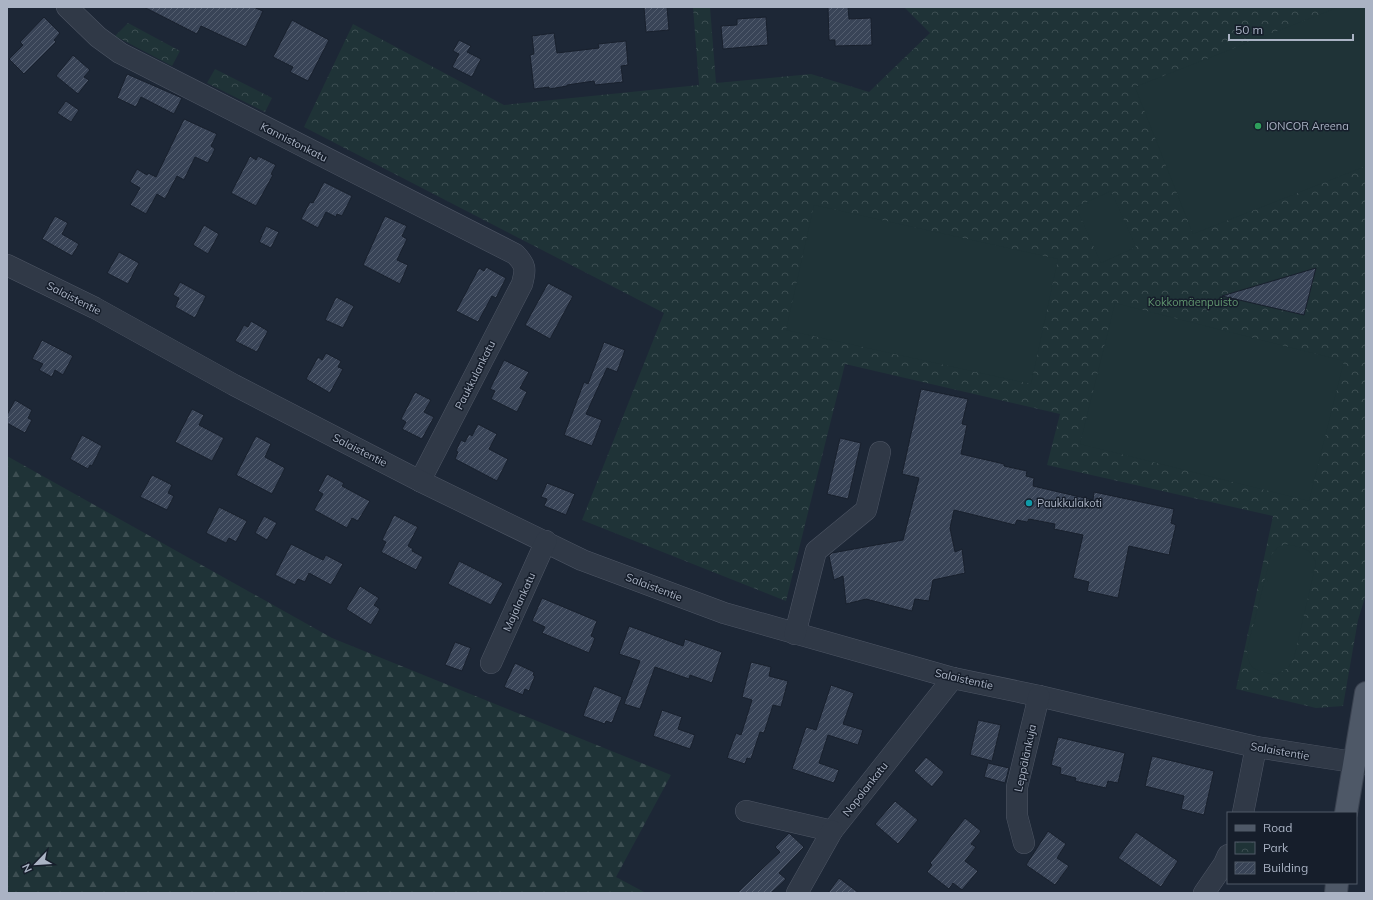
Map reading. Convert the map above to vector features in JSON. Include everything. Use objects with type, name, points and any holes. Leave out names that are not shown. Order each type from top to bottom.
[{"type":"main road","points":[[1346,812],[1360,763],[1366,693]]},
{"type":"street","name":"Kannistonkatu","points":[[67,7],[98,37],[120,53],[515,254],[525,268]]},
{"type":"street","name":"Salaistentie","points":[[7,265],[95,308],[234,385],[420,481],[546,541],[582,560],[724,613],[952,678],[1039,696],[1256,747],[1360,763]]},
{"type":"street","name":"Paukkulankatu","points":[[420,481],[522,284],[525,268]]},
{"type":"street","points":[[795,634],[816,551],[866,510],[880,452]]},
{"type":"street","name":"Majalankatu","points":[[492,663],[546,541]]},
{"type":"street","name":"Nopolankatu","points":[[798,893],[832,831],[952,678]]},
{"type":"street","name":"Leppälänkuja","points":[[1024,843],[1017,816],[1017,787],[1039,696]]},
{"type":"street","points":[[1243,812],[1256,747]]},
{"type":"street","points":[[746,811],[832,831]]},
{"type":"street","points":[[1204,893],[1227,857]]},
{"type":"green space","name":"Kokkomäenpuisto","points":[[693,7],[710,7],[716,83],[811,74],[869,92],[930,33],[904,7],[1366,7],[1366,594],[1358,620],[1343,706],[1316,708],[1236,689],[1273,516],[1047,465],[1060,414],[845,364],[786,601],[582,520],[664,313],[304,127],[353,24],[504,105],[699,85]]},
{"type":"green space","name":"IONCOR Areena","points":[[1339,7],[1365,7],[1366,10],[1366,166],[1193,234],[1135,87]]},
{"type":"green space","points":[[128,23],[180,51],[172,66],[115,36]]},
{"type":"green space","points":[[215,69],[272,98],[265,112],[207,83]]},
{"type":"green space","points":[[1111,191],[1136,247],[1101,263],[1076,207]]},
{"type":"green space","points":[[814,205],[1058,259],[1031,384],[786,330]]},
{"type":"green space","points":[[1115,303],[1344,361],[1309,501],[1080,444]]},
{"type":"green space","points":[[7,456],[332,638],[671,775],[616,877],[646,893],[7,893]]},
{"type":"green space","points":[[1286,544],[1305,549],[1311,554],[1316,563],[1294,658],[1288,668],[1275,675],[1258,670],[1252,666],[1249,662],[1247,650],[1271,555],[1277,548]]},
{"type":"building","points":[[144,7],[253,7],[263,11],[246,47],[201,26],[197,34]]},
{"type":"building","points":[[644,7],[667,7],[669,30],[646,32]]},
{"type":"building","points":[[828,7],[848,7],[849,19],[871,18],[872,45],[835,46],[835,40],[829,40]]},
{"type":"building","points":[[44,17],[60,33],[54,40],[56,42],[24,74],[9,59],[23,45],[20,42]]},
{"type":"building","points":[[766,17],[768,45],[723,49],[721,26],[737,25],[737,19]]},
{"type":"building","points":[[292,20],[329,40],[308,81],[290,72],[293,67],[273,57]]},
{"type":"building","points":[[554,33],[557,53],[599,48],[598,44],[626,41],[628,65],[621,66],[623,82],[595,85],[594,81],[549,89],[549,87],[534,89],[530,55],[534,54],[532,36]]},
{"type":"building","points":[[459,40],[471,46],[467,52],[481,59],[472,77],[452,67],[459,54],[453,51]]},
{"type":"building","points":[[73,55],[90,70],[84,77],[89,80],[78,94],[56,76]]},
{"type":"building","points":[[127,74],[182,98],[174,114],[141,97],[136,107],[117,98]]},
{"type":"building","points":[[66,101],[79,110],[71,122],[57,113]]},
{"type":"building","points":[[184,119],[217,134],[211,146],[215,149],[208,163],[195,157],[184,180],[177,176],[165,199],[157,194],[146,214],[130,205],[140,188],[130,182],[137,169],[147,175],[148,173],[156,177]]},
{"type":"building","points":[[250,156],[256,160],[258,156],[276,165],[271,174],[273,175],[256,206],[231,193]]},
{"type":"building","points":[[324,182],[352,196],[342,216],[337,214],[336,217],[326,212],[318,228],[301,219],[310,202],[313,203]]},
{"type":"building","points":[[55,216],[68,223],[62,234],[79,244],[72,256],[42,239]]},
{"type":"building","points":[[385,216],[407,226],[402,236],[407,239],[397,260],[408,265],[400,284],[363,265]]},
{"type":"building","points":[[204,225],[219,234],[208,254],[193,245]]},
{"type":"building","points":[[266,226],[279,232],[271,248],[259,242]]},
{"type":"building","points":[[119,252],[139,263],[128,284],[107,273]]},
{"type":"building","points":[[486,267],[506,278],[496,298],[492,296],[478,322],[456,311],[479,268],[484,271]]},
{"type":"building","points":[[1316,268],[1304,315],[1222,296]]},
{"type":"building","points":[[180,282],[206,296],[195,318],[175,307],[179,298],[173,295]]},
{"type":"building","points":[[548,283],[573,296],[550,339],[525,325]]},
{"type":"building","points":[[336,297],[354,306],[343,328],[325,320]]},
{"type":"building","points":[[251,321],[268,331],[257,352],[235,341],[244,325],[248,327]]},
{"type":"building","points":[[42,340],[73,356],[63,375],[55,370],[52,377],[39,370],[43,364],[32,359]]},
{"type":"building","points":[[604,342],[625,350],[617,372],[607,368],[586,414],[602,420],[592,446],[564,435],[584,382],[588,384]]},
{"type":"building","points":[[326,353],[341,361],[338,367],[343,369],[330,393],[306,379],[318,357],[322,360]]},
{"type":"building","points":[[504,360],[529,372],[520,388],[527,392],[517,412],[491,399],[495,391],[490,389]]},
{"type":"building","name":"Paukkulakoti","points":[[921,389],[968,399],[962,424],[967,425],[961,454],[1027,471],[1026,476],[1034,478],[1033,486],[1093,500],[1094,492],[1174,509],[1171,523],[1176,525],[1169,555],[1129,546],[1118,598],[1087,591],[1089,582],[1073,578],[1083,535],[1054,529],[1055,524],[1029,519],[1027,522],[1017,520],[1015,525],[954,510],[950,528],[955,552],[962,549],[965,573],[933,580],[929,601],[915,599],[912,611],[866,599],[846,604],[843,576],[834,580],[829,556],[832,553],[903,540],[919,478],[902,474]]},
{"type":"building","points":[[415,392],[431,400],[424,412],[434,417],[422,439],[402,429],[406,422],[401,419]]},
{"type":"building","points":[[15,400],[32,410],[28,418],[32,420],[25,433],[7,423],[7,415]]},
{"type":"building","points":[[192,409],[204,415],[199,425],[224,438],[212,461],[175,442]]},
{"type":"building","points":[[478,424],[497,434],[489,449],[508,459],[497,481],[455,459],[458,452],[456,451],[461,440],[465,442],[469,434],[472,436]]},
{"type":"building","points":[[82,435],[102,446],[92,466],[90,465],[88,469],[70,459]]},
{"type":"building","points":[[256,436],[271,444],[265,457],[285,468],[272,494],[236,475]]},
{"type":"building","points":[[840,438],[861,443],[848,499],[827,494]]},
{"type":"building","points":[[327,474],[344,483],[342,486],[370,501],[358,521],[352,518],[347,528],[314,510],[323,494],[318,491]]},
{"type":"building","points":[[152,475],[172,485],[168,493],[174,496],[167,510],[140,497]]},
{"type":"building","points":[[547,483],[575,494],[566,515],[544,506],[547,499],[541,497]]},
{"type":"building","points":[[219,507],[247,521],[236,542],[229,538],[226,543],[206,533]]},
{"type":"building","points":[[394,515],[418,527],[408,546],[413,549],[412,551],[423,557],[416,570],[381,552],[386,542],[382,540]]},
{"type":"building","points":[[264,516],[277,523],[267,540],[255,533]]},
{"type":"building","points":[[291,544],[323,560],[326,555],[343,564],[331,585],[309,573],[305,582],[298,579],[295,585],[275,575]]},
{"type":"building","points":[[459,561],[503,583],[491,605],[448,584]]},
{"type":"building","points":[[360,586],[379,598],[374,605],[380,609],[371,625],[346,609]]},
{"type":"building","points":[[542,598],[597,621],[591,636],[595,638],[589,653],[542,633],[545,627],[532,621]]},
{"type":"building","points":[[629,626],[683,646],[685,639],[722,652],[712,683],[690,675],[689,679],[655,667],[640,709],[624,704],[640,661],[619,654]]},
{"type":"building","points":[[455,642],[471,648],[462,671],[445,665]]},
{"type":"building","points":[[751,662],[771,667],[769,676],[788,681],[781,707],[773,705],[764,733],[760,732],[751,759],[747,758],[745,764],[727,758],[736,733],[741,735],[752,700],[742,697]]},
{"type":"building","points":[[515,663],[534,672],[533,675],[535,676],[529,691],[525,689],[523,695],[504,687]]},
{"type":"building","points":[[831,685],[854,693],[843,724],[863,730],[858,745],[828,735],[819,763],[839,770],[834,783],[792,769],[806,727],[816,730]]},
{"type":"building","points":[[594,686],[622,697],[612,723],[606,721],[605,724],[583,716]]},
{"type":"building","points":[[662,710],[682,717],[678,729],[695,735],[690,749],[653,736]]},
{"type":"building","points":[[978,720],[1001,725],[992,761],[970,755]]},
{"type":"building","points":[[1058,737],[1125,753],[1118,783],[1108,781],[1106,788],[1075,781],[1076,778],[1060,774],[1061,768],[1051,765]]},
{"type":"building","points":[[1152,756],[1214,771],[1204,815],[1181,809],[1184,796],[1145,786]]},
{"type":"building","points":[[926,757],[944,772],[932,787],[914,771]]},
{"type":"building","points":[[988,763],[1009,768],[1005,783],[984,777]]},
{"type":"building","points":[[895,801],[918,820],[898,844],[875,824]]},
{"type":"building","points":[[965,818],[981,831],[971,844],[976,847],[965,861],[978,871],[962,890],[953,883],[949,889],[927,872],[932,865],[930,863]]},
{"type":"building","points":[[1048,831],[1066,844],[1057,858],[1069,866],[1055,885],[1026,865]]},
{"type":"building","points":[[1136,832],[1178,861],[1161,887],[1118,858]]},
{"type":"building","points":[[789,833],[804,847],[779,873],[786,879],[771,893],[737,893],[780,852],[775,847]]},
{"type":"building","points":[[839,878],[859,893],[828,893]]},
{"type":"place","name":"IONCOR Areena","points":[[1258,126]]},
{"type":"place","name":"Paukkulakoti","points":[[1029,503]]}]
